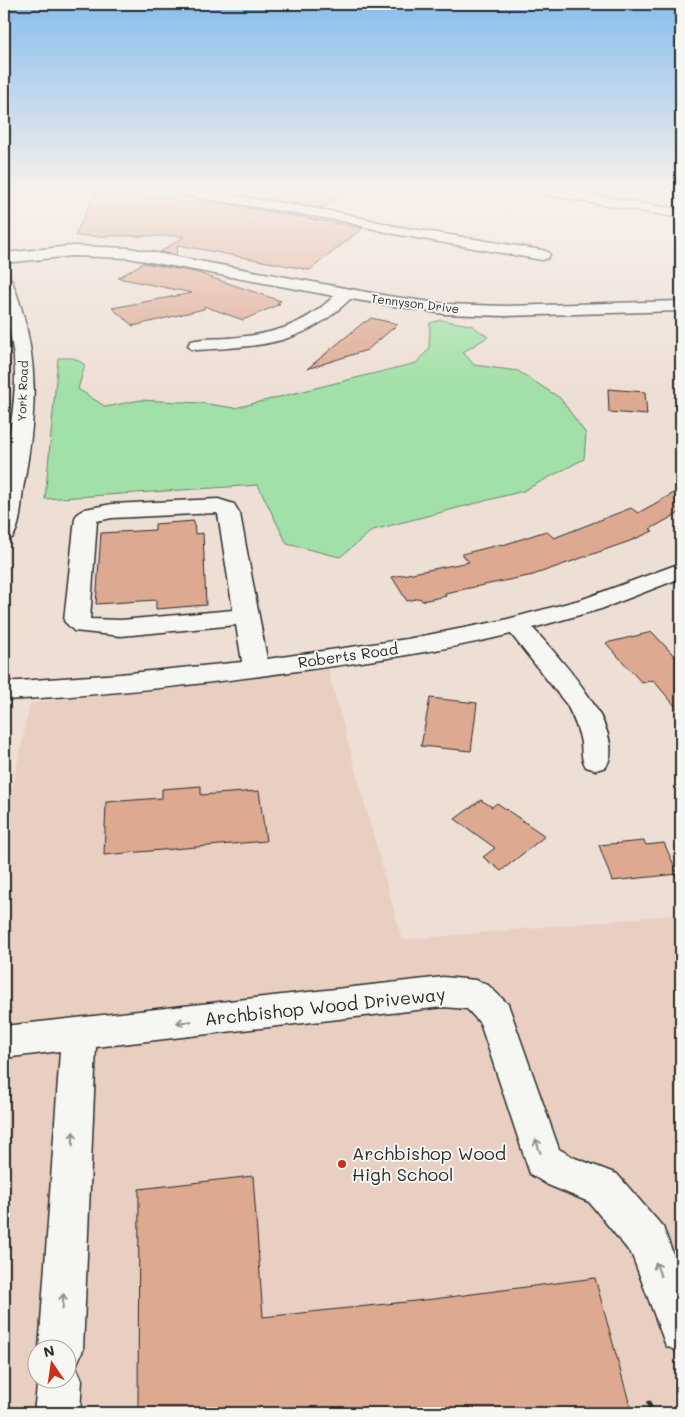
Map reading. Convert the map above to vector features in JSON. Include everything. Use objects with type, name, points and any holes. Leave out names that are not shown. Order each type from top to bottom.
[{"type":"main road","name":"Tennyson Drive","points":[[4,258],[22,256]]},
{"type":"main road","name":"Tennyson Drive","points":[[142,256],[346,294],[406,304],[465,310],[505,311],[681,306]]},
{"type":"main road","name":"York Road","points":[[4,282],[18,320],[25,370],[20,446],[4,533]]},
{"type":"main road","points":[[197,345],[260,340],[294,331],[318,318],[346,294]]},
{"type":"main road","points":[[247,616],[121,628],[84,626],[77,622],[86,518],[93,514],[112,512],[218,506],[226,509],[229,514],[247,616],[256,668]]},
{"type":"main road","name":"Roberts Road","points":[[4,692],[193,676],[388,651],[442,642],[517,625],[619,595],[681,570]]},
{"type":"main road","points":[[517,625],[579,701],[588,718],[595,743],[596,760]]},
{"type":"main road","name":"Archbishop Wood Driveway","points":[[4,1042],[443,992],[476,995],[495,1015],[544,1161],[562,1172],[603,1188],[644,1237],[652,1252],[681,1331]]},
{"type":"main road","points":[[62,1340],[79,1034]]},
{"type":"main road","points":[[57,1413],[58,1390]]},
{"type":"path","points":[[648,1401],[652,1413]]},
{"type":"shaded area","name":"Archbishop Wood High School","points":[[328,669],[402,940],[681,914],[681,1413],[4,1413],[4,828],[30,703]]},
{"type":"green space","points":[[441,320],[471,325],[488,337],[463,352],[474,365],[518,371],[560,398],[586,434],[584,459],[523,491],[373,530],[340,557],[287,544],[258,485],[45,499],[58,358],[74,358],[85,365],[78,389],[106,407],[140,400],[201,403],[235,408],[416,363],[429,349],[430,323]]},
{"type":"building","points":[[237,256],[328,256],[310,270]]},
{"type":"building","points":[[143,263],[195,272],[281,301],[277,303],[280,304],[243,320],[204,306],[204,309],[133,326],[112,308],[192,293],[118,278]]},
{"type":"building","points":[[371,318],[398,324],[367,350],[307,369],[364,322]]},
{"type":"building","points":[[608,389],[645,392],[647,415],[609,412]]},
{"type":"building","points":[[681,489],[681,512],[650,529],[653,531],[533,575],[445,593],[446,596],[422,601],[420,598],[407,601],[392,577],[469,562],[462,554],[503,545],[546,531],[554,538],[631,508],[638,513]]},
{"type":"building","points":[[194,521],[195,534],[203,533],[206,605],[156,609],[156,600],[96,604],[101,533],[155,530],[155,524]]},
{"type":"building","points":[[652,632],[681,663],[681,713],[653,680],[642,683],[606,643]]},
{"type":"building","points":[[430,698],[477,703],[471,751],[421,746]]},
{"type":"building","points":[[201,786],[201,795],[259,791],[266,841],[104,855],[106,802],[162,798],[162,789]]},
{"type":"building","points":[[481,800],[492,807],[497,803],[545,836],[501,871],[483,857],[495,848],[455,819]]},
{"type":"building","points":[[644,841],[646,845],[664,843],[678,874],[612,881],[599,845]]},
{"type":"building","points":[[253,1176],[263,1317],[434,1299],[595,1278],[632,1413],[138,1413],[139,1189]]},
{"type":"place","name":"Archbishop Wood High School","points":[[342,1164]]}]
